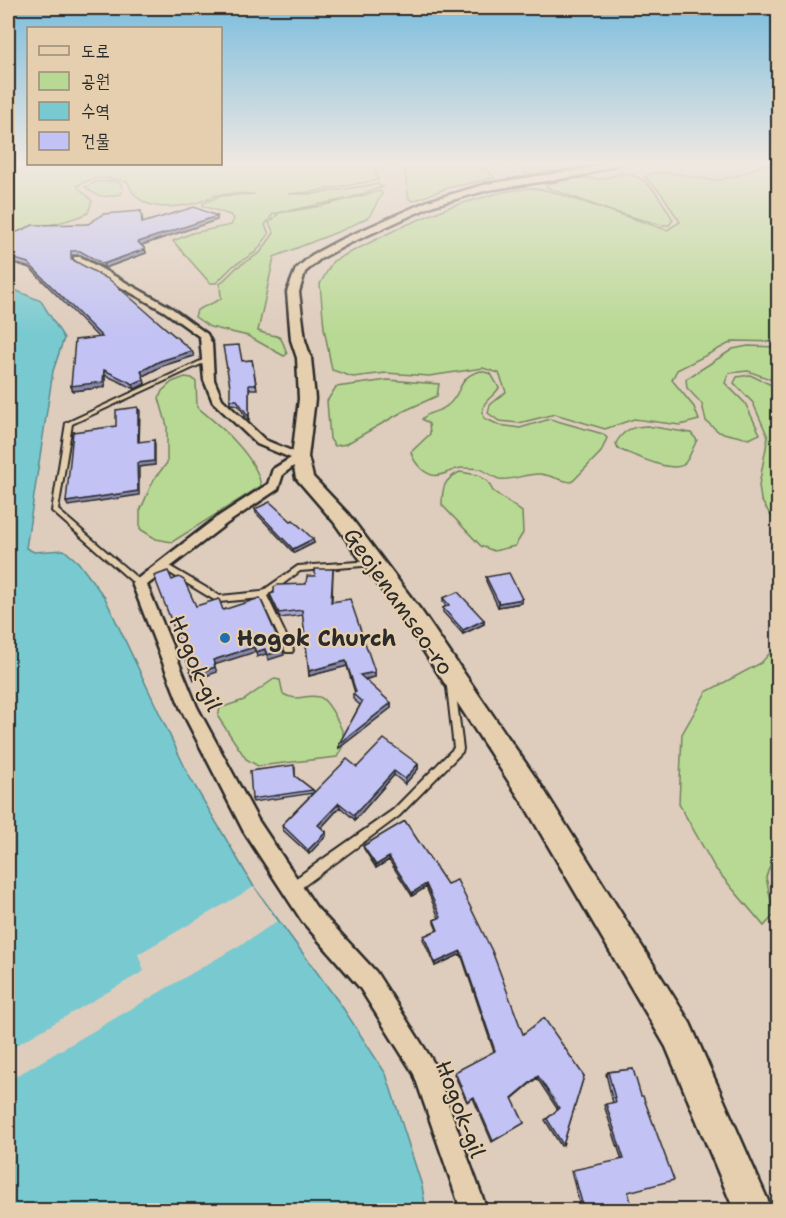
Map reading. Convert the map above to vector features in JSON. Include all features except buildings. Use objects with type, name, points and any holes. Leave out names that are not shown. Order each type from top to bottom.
[{"type":"main road","name":"Geojenamseo-ro","points":[[396,219],[316,257],[300,271],[293,292],[298,340],[304,358],[307,399],[300,457],[305,478],[340,518],[374,563],[535,799],[678,1035],[753,1210]]},
{"type":"street","points":[[76,259],[167,309],[204,336],[207,344],[209,380],[217,400],[228,413],[261,442],[300,457]]},
{"type":"street","points":[[139,583],[220,520],[274,486],[277,472],[300,457]]},
{"type":"street","name":"Hogok-gil","points":[[139,583],[189,709],[251,826],[309,914],[368,980],[424,1068],[474,1210]]},
{"type":"lane","points":[[139,583],[55,511],[69,423],[207,360]]},
{"type":"lane","points":[[162,565],[219,599],[263,595],[298,569],[374,563]]},
{"type":"lane","points":[[263,595],[289,650]]},
{"type":"lane","points":[[292,888],[396,813],[459,749],[449,670]]},
{"type":"green space","points":[[8,219],[71,219],[28,229],[8,235]]},
{"type":"green space","points":[[234,219],[269,219],[265,225],[269,234],[256,252],[233,266],[216,283],[210,283],[173,241],[192,233],[231,225]]},
{"type":"green space","points":[[273,219],[365,219],[274,257],[258,331],[280,338],[287,354],[284,356],[248,336],[210,327],[195,317],[197,310],[221,299],[220,284],[237,267],[260,253],[274,233],[269,223]]},
{"type":"green space","points":[[421,219],[634,219],[667,230],[680,222],[678,219],[778,219],[778,342],[734,341],[677,370],[672,380],[694,407],[699,420],[680,425],[634,419],[605,429],[555,414],[519,423],[499,421],[488,413],[490,405],[506,392],[499,373],[483,368],[429,376],[386,373],[353,377],[332,370],[324,328],[320,284],[333,261],[399,228]]},
{"type":"green space","points":[[640,219],[673,220],[669,225]]},
{"type":"green space","points":[[748,346],[778,347],[778,382],[748,371],[729,373],[725,383],[745,403],[760,434],[749,439],[719,432],[706,421],[702,404],[687,388],[686,379],[733,349]]},
{"type":"green space","points":[[481,371],[491,374],[499,388],[483,408],[484,418],[499,425],[520,428],[550,419],[603,434],[607,438],[601,452],[572,482],[540,474],[499,479],[473,468],[460,468],[436,476],[421,469],[411,452],[430,434],[429,424],[422,419],[448,405],[464,381],[473,373]]},
{"type":"green space","points":[[750,375],[778,388],[778,527],[761,500],[759,485],[768,437],[753,403],[734,383],[737,377]]},
{"type":"green space","points":[[185,377],[192,378],[196,382],[197,407],[226,432],[245,453],[258,475],[261,486],[172,542],[156,539],[140,529],[140,511],[154,479],[167,463],[167,426],[159,398],[162,391],[172,382]]},
{"type":"green space","points":[[388,380],[439,384],[437,396],[404,411],[346,444],[335,446],[330,439],[327,401],[336,387]]},
{"type":"green space","points":[[647,426],[691,433],[697,440],[683,465],[670,467],[661,465],[618,449],[616,443],[625,432]]},
{"type":"green space","points":[[460,472],[478,475],[488,482],[493,491],[522,512],[523,533],[515,546],[494,551],[481,546],[442,505],[447,481]]},
{"type":"green space","points":[[778,644],[778,843],[766,877],[774,915],[764,926],[715,868],[679,804],[682,734],[706,692],[761,663]]},
{"type":"green space","points":[[274,679],[280,680],[283,694],[289,697],[319,697],[327,703],[341,729],[344,740],[337,757],[258,766],[246,759],[218,717],[220,708],[244,700]]},
{"type":"water","points":[[8,287],[41,301],[64,338],[53,371],[26,548],[34,552],[64,550],[78,562],[105,598],[189,776],[254,887],[341,1005],[386,1074],[422,1186],[426,1210],[8,1210]]},
{"type":"pier","points":[[254,887],[277,921],[252,938],[8,1081],[8,1050],[144,971],[138,954]]},
{"type":"place","name":"Hogok Church","points":[[225,638]]}]
